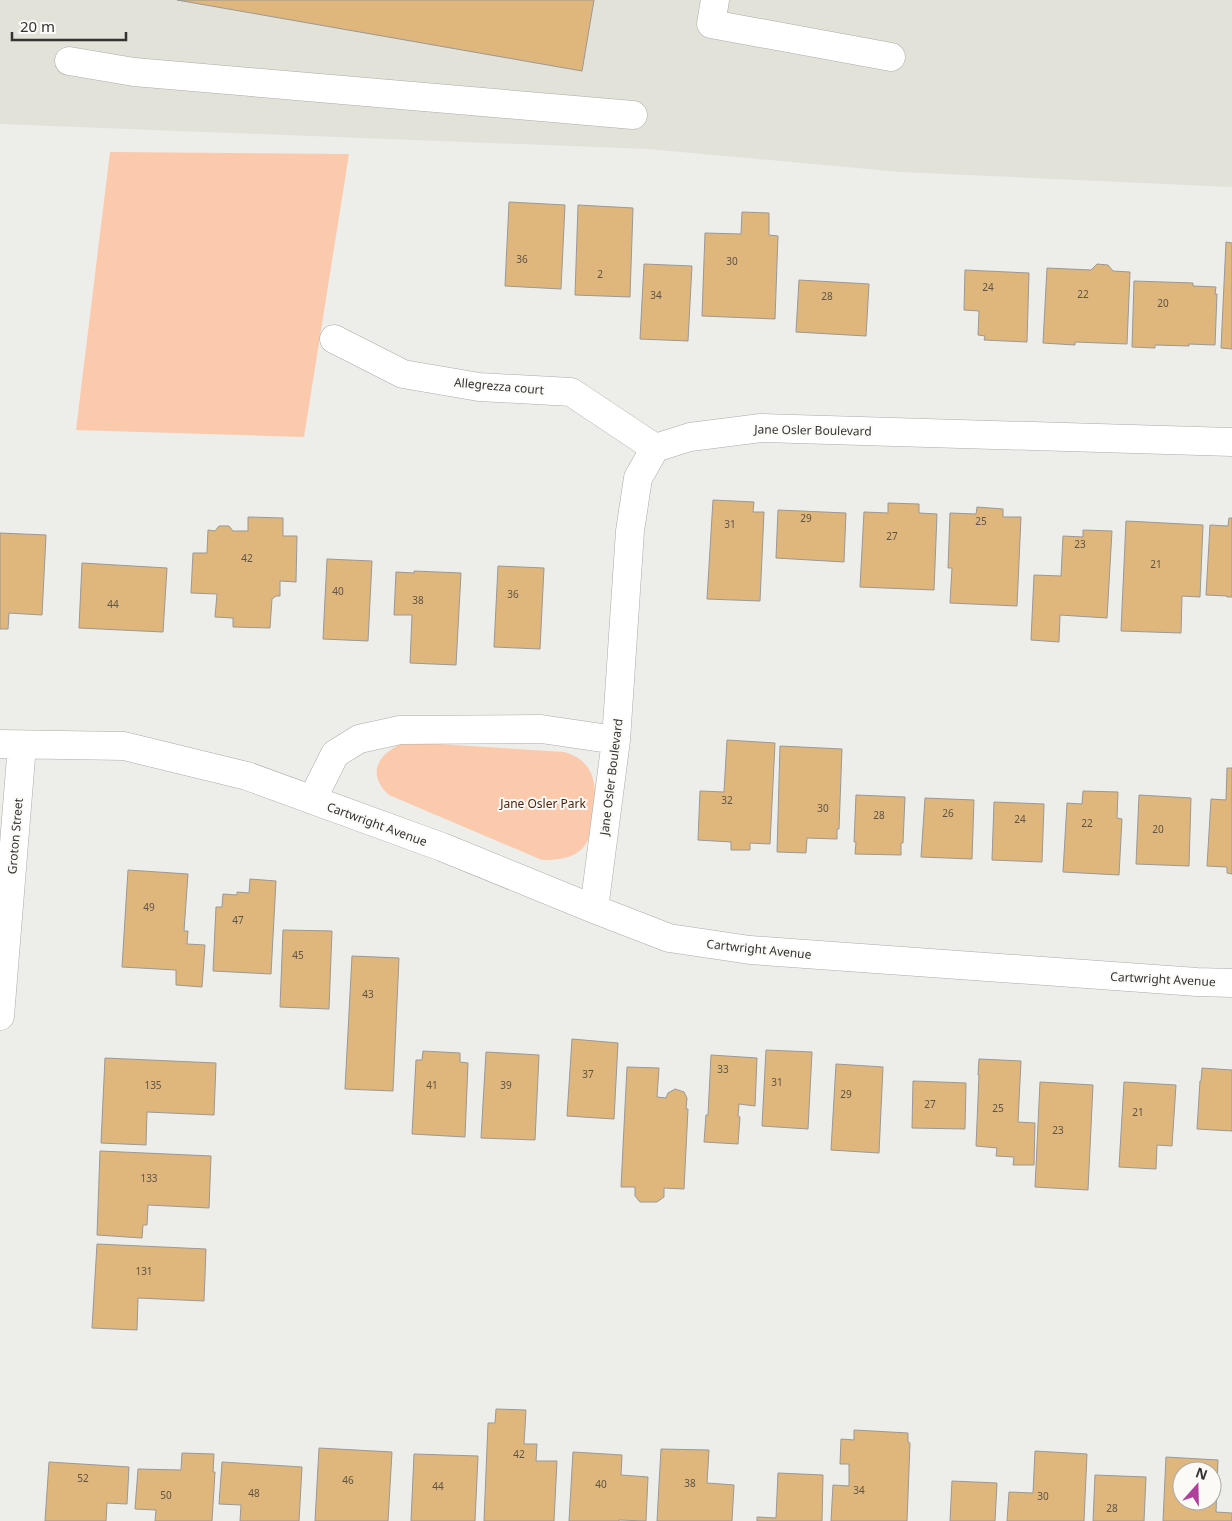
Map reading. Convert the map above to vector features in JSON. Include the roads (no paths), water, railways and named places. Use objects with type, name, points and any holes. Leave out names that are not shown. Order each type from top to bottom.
[{"type":"street","points":[[715,0],[711,24],[891,57]]},
{"type":"street","points":[[69,61],[134,72],[633,115]]},
{"type":"street","name":"Allegrezza court","points":[[334,339],[403,374],[479,387],[571,392],[655,448]]},
{"type":"street","name":"Jane Osler Boulevard","points":[[594,909],[616,740],[630,531],[638,478],[655,448],[690,437],[761,428],[1232,442]]},
{"type":"street","name":"Cartwright Avenue","points":[[312,800],[335,754],[359,739],[400,730],[541,729],[616,740]]},
{"type":"street","name":"Cartwright Avenue","points":[[11,744],[124,746],[248,776],[442,847],[669,938],[750,950],[1187,982],[1232,983]]},
{"type":"street","name":"Groton Street","points":[[0,1016],[11,744]]},
{"type":"park label","name":"Jane Osler Park","points":[[543,803]]}]
